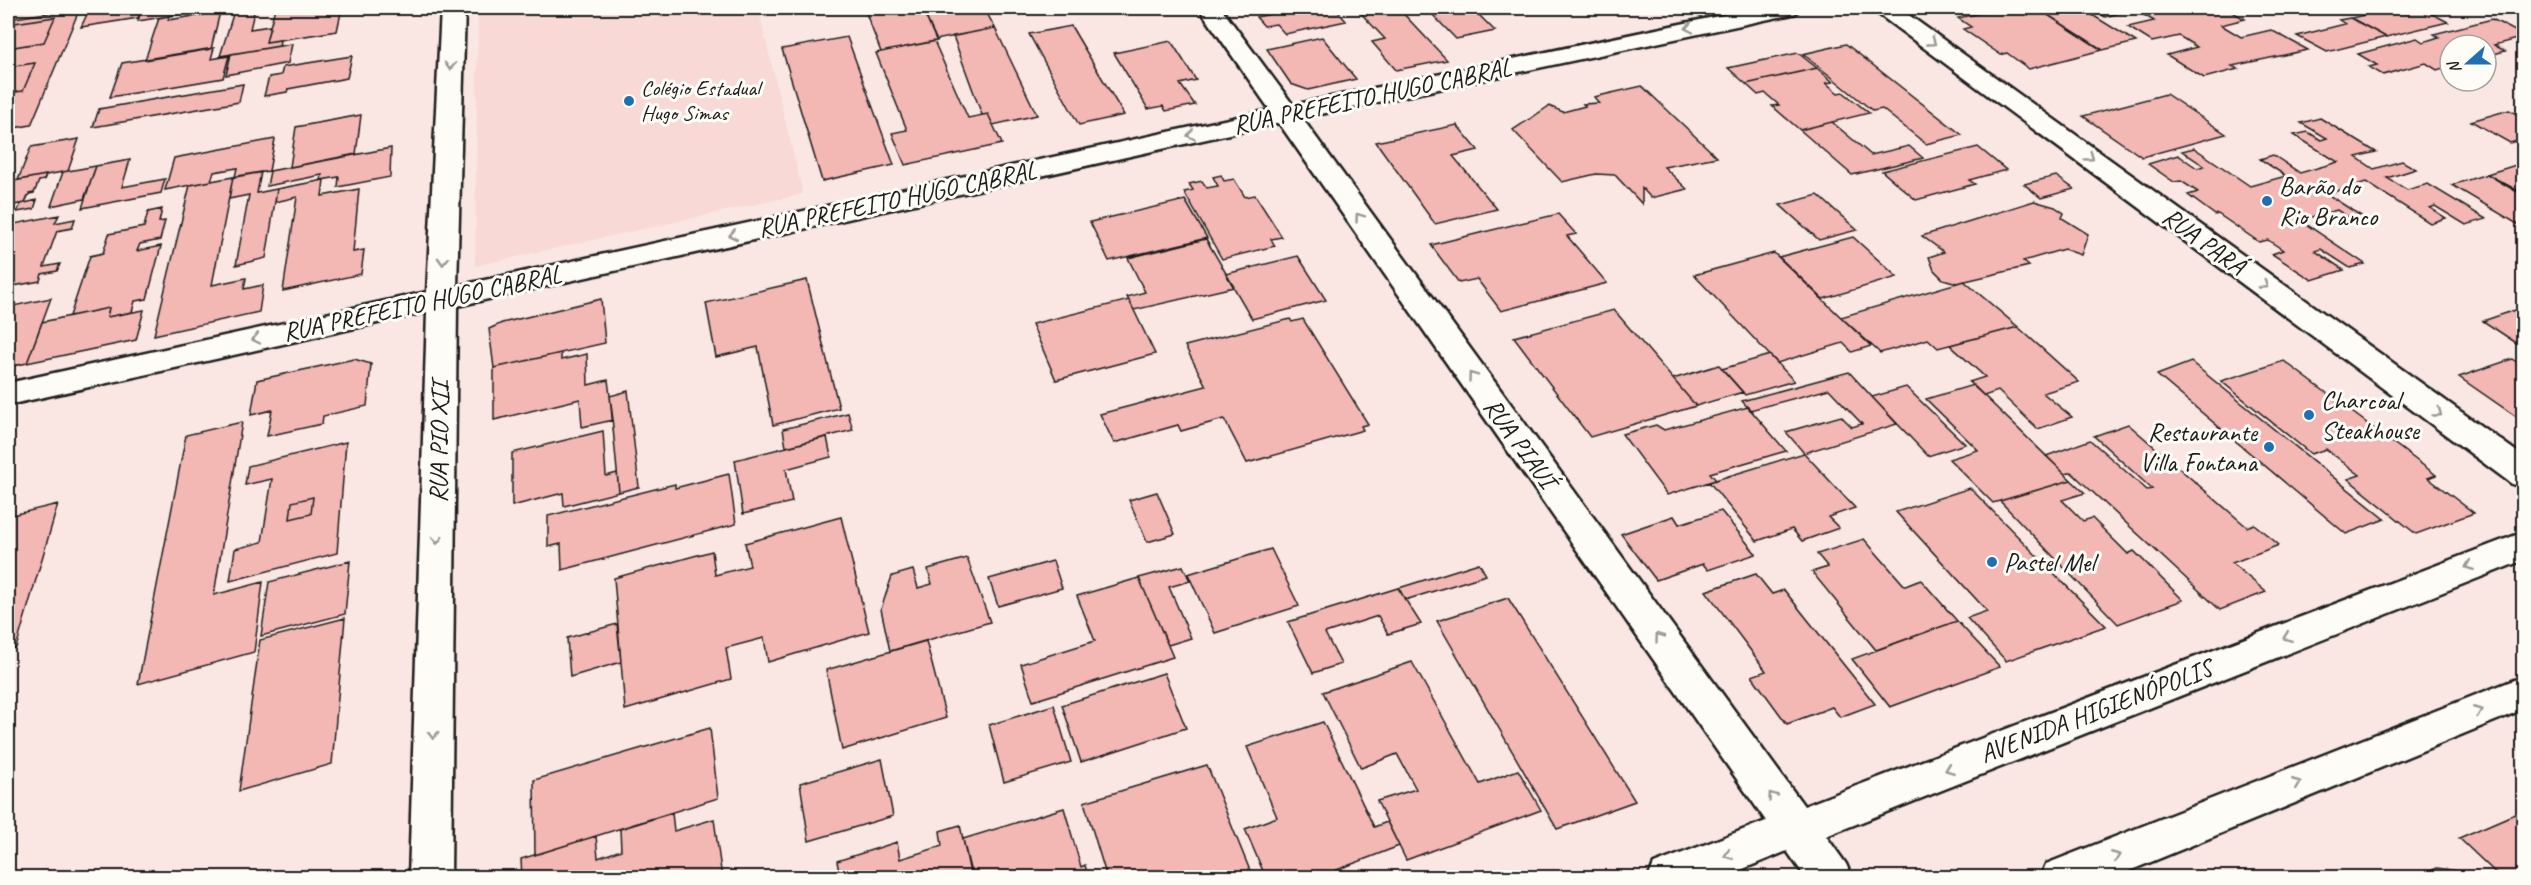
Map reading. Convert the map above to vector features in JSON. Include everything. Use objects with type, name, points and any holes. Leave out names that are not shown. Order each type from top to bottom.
[{"type":"street","name":"RUA PIO XII","points":[[430,878],[442,299],[453,8]]},
{"type":"street","name":"RUA PIAUÍ","points":[[1210,8],[1831,878]]},
{"type":"street","name":"RUA PREFEITO HUGO CABRAL","points":[[8,394],[1286,114],[1788,8]]},
{"type":"street","name":"RUA PARÁ","points":[[1885,8],[2523,475]]},
{"type":"street","name":"AVENIDA HIGIENÓPOLIS","points":[[1669,878],[2523,545]]},
{"type":"street","points":[[2061,878],[2523,692]]},
{"type":"shaded area","name":"Colégio Estadual Hugo Simas","points":[[478,8],[758,8],[803,194],[475,266]]},
{"type":"building","points":[[80,8],[31,125],[8,129],[8,19]]},
{"type":"building","points":[[90,8],[142,8],[138,18],[81,27]]},
{"type":"building","points":[[142,8],[218,8],[138,21]]},
{"type":"building","points":[[235,8],[255,8],[250,29],[270,26],[266,42],[280,40],[279,46],[220,56]]},
{"type":"building","points":[[275,8],[342,8],[337,31],[266,42]]},
{"type":"building","points":[[864,8],[922,8],[937,41],[881,52]]},
{"type":"building","points":[[963,8],[984,8],[995,28],[936,40],[925,15]]},
{"type":"building","points":[[1266,8],[1343,8],[1336,9],[1346,21],[1285,34],[1276,24],[1264,26],[1256,17],[1271,14]]},
{"type":"building","points":[[1356,8],[1398,8],[1447,60],[1396,70],[1372,42],[1385,39]]},
{"type":"building","points":[[1417,8],[1472,8],[1495,31],[1456,39],[1431,13],[1424,14]]},
{"type":"building","points":[[2003,8],[2037,8],[2102,50],[2029,69],[2007,53],[2001,55],[1963,29],[1971,27],[1958,18]]},
{"type":"building","points":[[2037,8],[2081,8],[2136,42],[2103,50]]},
{"type":"building","points":[[2091,8],[2195,8],[2199,10],[2225,8],[2245,19],[2221,25],[2241,37],[2271,30],[2308,50],[2232,66],[2238,69],[2204,78],[2167,55],[2197,47],[2179,36],[2152,42],[2128,27],[2154,21],[2134,9],[2105,17]]},
{"type":"building","points":[[2395,8],[2421,8],[2448,22],[2386,37],[2351,18]]},
{"type":"building","points":[[220,12],[211,49],[145,60],[159,18],[169,16],[168,20]]},
{"type":"building","points":[[55,17],[44,42],[8,48],[8,24]]},
{"type":"building","points":[[2350,18],[2386,37],[2327,52],[2297,36],[2345,24],[2339,20]]},
{"type":"building","points":[[2492,19],[2515,31],[2524,29],[2524,37],[2498,44],[2498,33],[2438,33],[2438,36],[2434,34]]},
{"type":"building","points":[[1071,26],[1124,115],[1079,125],[1029,34]]},
{"type":"building","points":[[995,28],[1037,115],[993,125],[988,114],[982,115],[953,36]]},
{"type":"building","points":[[847,37],[894,165],[822,181],[782,49]]},
{"type":"building","points":[[1322,37],[1356,79],[1308,90],[1291,84],[1267,49]]},
{"type":"building","points":[[2438,37],[2438,70],[2426,63],[2383,75],[2369,67],[2377,65],[2358,54],[2417,38],[2423,42]]},
{"type":"building","points":[[934,41],[968,118],[988,114],[1002,144],[905,165],[892,133],[907,130],[876,53]]},
{"type":"building","points":[[1171,41],[1196,80],[1180,84],[1195,105],[1166,111],[1163,106],[1148,109],[1114,53]]},
{"type":"building","points":[[292,44],[288,63],[226,75],[231,54]]},
{"type":"building","points":[[1846,44],[1962,135],[1926,144],[1882,109],[1873,111],[1803,54]]},
{"type":"building","points":[[214,48],[211,59],[229,56],[223,78],[110,97],[122,63]]},
{"type":"building","points":[[1798,53],[1817,68],[1746,84],[1728,68]]},
{"type":"building","points":[[352,56],[347,78],[264,96],[269,77],[281,75],[283,67]]},
{"type":"building","points":[[35,63],[23,91],[8,93],[8,67]]},
{"type":"building","points":[[1817,68],[1833,82],[1826,83],[1838,93],[1843,92],[1869,113],[1800,130],[1772,106],[1779,105],[1765,93],[1758,95],[1746,84]]},
{"type":"building","points":[[243,84],[239,102],[93,127],[99,109]]},
{"type":"building","points":[[1642,86],[1717,157],[1664,167],[1687,189],[1651,198],[1642,188],[1642,204],[1615,175],[1596,174],[1562,182],[1513,130],[1549,106],[1563,112],[1585,106],[1583,104],[1599,103],[1594,97]]},
{"type":"building","points":[[2166,94],[2226,134],[2142,157],[2083,116]]},
{"type":"building","points":[[2509,110],[2524,118],[2524,139],[2510,143],[2471,121]]},
{"type":"building","points":[[361,115],[356,154],[290,167],[296,127]]},
{"type":"building","name":"Barão do Rio Branco","points":[[2320,118],[2376,152],[2356,157],[2374,169],[2402,161],[2416,169],[2387,178],[2407,190],[2428,184],[2486,219],[2466,225],[2435,206],[2430,208],[2446,218],[2430,223],[2366,182],[2327,194],[2372,223],[2362,226],[2337,210],[2300,220],[2365,264],[2350,268],[2321,249],[2315,251],[2344,270],[2312,280],[2272,254],[2283,250],[2268,240],[2259,242],[2218,214],[2215,215],[2188,195],[2198,192],[2181,181],[2174,182],[2148,164],[2178,155],[2197,168],[2204,166],[2182,151],[2194,148],[2250,186],[2286,176],[2260,159],[2273,155],[2300,173],[2338,162],[2294,135],[2308,132],[2321,140],[2327,138],[2301,123]]},
{"type":"building","points":[[1832,122],[1871,155],[1909,146],[1923,158],[1852,175],[1800,130]]},
{"type":"building","points":[[1457,125],[1478,150],[1453,156],[1497,209],[1435,224],[1376,142]]},
{"type":"building","points":[[79,139],[68,171],[18,180],[31,147]]},
{"type":"building","points":[[275,139],[269,171],[235,177],[237,168],[214,172],[211,181],[165,190],[174,158]]},
{"type":"building","points":[[1978,147],[2006,170],[1969,180],[1975,184],[1916,200],[1882,171]]},
{"type":"building","points":[[391,148],[390,177],[338,187],[339,177],[321,180],[322,175],[267,186],[270,171]]},
{"type":"building","points":[[130,160],[122,187],[165,179],[161,193],[82,208],[96,166]]},
{"type":"building","points":[[2519,164],[2524,167],[2524,194],[2487,174]]},
{"type":"building","points":[[96,166],[84,199],[51,206],[63,172]]},
{"type":"building","points":[[261,172],[257,193],[277,189],[266,258],[236,265],[249,195],[229,199],[233,177]]},
{"type":"building","points":[[2487,174],[2524,196],[2524,228],[2452,185]]},
{"type":"building","points":[[46,175],[44,180],[39,181],[34,193],[29,194],[25,203],[8,206],[8,196],[14,181]]},
{"type":"building","points":[[1221,175],[1224,181],[1234,179],[1245,197],[1255,195],[1282,237],[1271,239],[1275,246],[1222,259],[1184,192],[1193,190],[1189,184],[1202,181],[1207,188],[1218,186],[1213,177]]},
{"type":"building","points":[[2056,176],[2074,189],[2041,198],[2024,184]]},
{"type":"building","points":[[233,177],[212,285],[246,278],[244,289],[263,285],[259,312],[154,335],[190,185]]},
{"type":"building","points":[[324,180],[322,196],[359,189],[353,252],[364,250],[361,274],[283,291],[297,197],[275,202],[277,189]]},
{"type":"building","points":[[1818,195],[1857,230],[1819,240],[1780,205]]},
{"type":"building","points":[[37,200],[34,209],[17,212],[21,204]]},
{"type":"building","points":[[1185,200],[1207,238],[1109,261],[1090,222]]},
{"type":"building","points":[[2034,201],[2055,207],[2064,213],[2062,218],[2088,234],[2081,255],[2064,249],[2023,261],[2029,266],[1957,283],[1943,279],[1934,270],[1929,257],[1944,252],[1922,236]]},
{"type":"building","points":[[162,209],[159,222],[165,221],[160,240],[140,244],[137,251],[161,246],[147,299],[135,301],[132,312],[107,317],[109,308],[70,316],[90,256],[103,253],[109,234],[144,227],[148,212]]},
{"type":"building","points":[[1558,214],[1576,234],[1567,236],[1607,283],[1501,311],[1477,279],[1459,283],[1431,245]]},
{"type":"building","points":[[59,215],[55,223],[75,219],[72,228],[57,231],[44,267],[60,264],[57,271],[42,274],[40,281],[8,287],[9,225]]},
{"type":"building","points":[[1853,237],[1897,277],[1823,299],[1779,257]]},
{"type":"building","points":[[1206,239],[1234,287],[1134,310],[1127,297],[1145,292],[1128,258]]},
{"type":"building","points":[[1774,253],[1871,346],[1852,352],[1843,343],[1777,363],[1694,275]]},
{"type":"building","points":[[1298,256],[1326,300],[1252,319],[1226,274]]},
{"type":"building","points":[[807,280],[839,408],[773,425],[758,347],[716,357],[706,303]]},
{"type":"building","points":[[1964,281],[2018,327],[1938,348],[1928,339],[1880,353],[1841,317]]},
{"type":"building","points":[[51,298],[27,363],[8,367],[8,307]]},
{"type":"building","points":[[601,299],[605,343],[494,368],[489,329],[502,323]]},
{"type":"building","points":[[1129,300],[1155,354],[1056,380],[1032,324]]},
{"type":"building","points":[[2524,307],[2524,348],[2483,321]]},
{"type":"building","points":[[109,308],[107,317],[144,310],[136,340],[27,363],[42,322]]},
{"type":"building","points":[[1614,310],[1696,406],[1590,437],[1514,337]]},
{"type":"building","points":[[1290,319],[1292,322],[1303,319],[1368,424],[1361,426],[1363,430],[1247,463],[1224,419],[1181,431],[1178,425],[1114,443],[1100,414],[1206,386],[1185,346]]},
{"type":"building","points":[[2018,327],[2079,382],[2043,393],[2072,417],[2038,429],[1998,391],[1984,396],[1969,382],[1985,377],[1950,345]]},
{"type":"building","points":[[561,353],[561,360],[587,354],[588,385],[608,380],[613,420],[582,427],[580,399],[494,420],[494,368]]},
{"type":"building","points":[[1770,355],[1794,381],[1745,395],[1722,369]]},
{"type":"building","points":[[354,359],[371,364],[367,406],[323,416],[322,424],[267,436],[272,410],[251,415],[257,380]]},
{"type":"building","points":[[2512,359],[2524,367],[2524,422],[2459,377]]},
{"type":"building","name":"Charcoal Steakhouse","points":[[2284,361],[2436,475],[2428,478],[2474,513],[2416,534],[2348,479],[2360,475],[2326,449],[2311,454],[2221,381]]},
{"type":"building","name":"Restaurante Villa Fontana","points":[[2191,362],[2385,519],[2346,534],[2157,375]]},
{"type":"building","points":[[1719,365],[1743,392],[1696,406],[1673,379]]},
{"type":"building","points":[[1849,372],[1897,424],[1804,453],[1786,432],[1841,416],[1852,427],[1862,424],[1829,389],[1750,410],[1742,401]]},
{"type":"building","points":[[1973,385],[2071,480],[1993,503],[1949,459],[1978,450],[1926,399]]},
{"type":"building","points":[[1906,387],[1965,444],[1928,456],[1872,397]]},
{"type":"building","points":[[628,391],[639,487],[619,492],[610,396]]},
{"type":"building","points":[[1748,407],[1786,451],[1710,473],[1716,480],[1667,495],[1622,434],[1656,425],[1664,430]]},
{"type":"building","points":[[848,413],[853,430],[786,447],[783,429]]},
{"type":"building","points":[[242,422],[214,595],[263,582],[254,652],[138,684],[186,435]]},
{"type":"building","points":[[2128,424],[2247,527],[2254,524],[2279,545],[2232,563],[2266,592],[2220,610],[2071,472],[2065,474],[2046,456],[2090,440],[2147,490],[2152,489],[2094,436]]},
{"type":"building","points":[[603,431],[606,476],[617,473],[619,492],[564,506],[563,493],[512,506],[512,453]]},
{"type":"building","points":[[827,437],[831,457],[786,469],[792,502],[743,514],[735,460]]},
{"type":"building","points":[[346,442],[337,553],[230,581],[235,549],[262,542],[272,479],[245,485],[248,466]]},
{"type":"building","points":[[1804,453],[1855,508],[1828,517],[1839,528],[1802,541],[1792,529],[1757,541],[1709,482]]},
{"type":"building","points":[[729,474],[736,524],[562,570],[561,544],[548,547],[548,516],[675,484],[675,488]]},
{"type":"building","points":[[2071,480],[2085,493],[2062,500],[2083,521],[2092,518],[2128,554],[2134,551],[2183,600],[2118,624],[2000,501]]},
{"type":"building","name":"Pastel Mel","points":[[1970,488],[2106,626],[2006,661],[1967,618],[1987,611],[1896,512]]},
{"type":"building","points":[[1157,492],[1175,534],[1147,542],[1129,500]]},
{"type":"building","points":[[313,497],[311,514],[290,519],[292,502]]},
{"type":"building","points":[[58,504],[16,648],[8,650],[8,516]]},
{"type":"building","points":[[1721,511],[1756,554],[1708,570],[1703,564],[1656,580],[1621,534],[1674,516],[1679,524]]},
{"type":"building","points":[[841,517],[869,632],[768,662],[764,638],[726,648],[731,679],[625,710],[614,578],[712,551],[715,575],[750,566],[745,543]]},
{"type":"building","points":[[1864,539],[1905,586],[1921,580],[1957,621],[1876,650],[1812,572],[1828,567],[1817,554]]},
{"type":"building","points":[[1271,549],[1299,606],[1215,633],[1188,574]]},
{"type":"building","points":[[967,558],[990,622],[890,651],[881,609],[892,576],[913,570],[918,588],[932,584],[928,569]]},
{"type":"building","points":[[350,561],[345,614],[261,636],[269,582]]},
{"type":"building","points":[[1053,561],[1062,588],[998,606],[989,579]]},
{"type":"building","points":[[1479,563],[1486,575],[1405,600],[1399,588]]},
{"type":"building","points":[[1183,566],[1190,581],[1169,587],[1191,638],[1168,645],[1139,578]]},
{"type":"building","points":[[1756,574],[1772,594],[1784,590],[1875,704],[1840,717],[1832,707],[1787,724],[1752,676],[1766,671],[1706,591]]},
{"type":"building","points":[[1139,578],[1173,657],[1033,701],[1021,664],[1095,641],[1077,596]]},
{"type":"building","points":[[1398,588],[1421,624],[1388,634],[1378,616],[1325,633],[1341,664],[1313,673],[1288,622]]},
{"type":"building","points":[[1508,598],[1635,801],[1557,829],[1437,621]]},
{"type":"building","points":[[345,618],[332,764],[239,791],[260,640]]},
{"type":"building","points":[[1957,621],[2000,667],[1890,707],[1852,659]]},
{"type":"building","points":[[617,624],[621,662],[570,677],[567,638]]},
{"type":"building","points":[[926,641],[946,718],[842,750],[826,670]]},
{"type":"building","points":[[1412,662],[1480,784],[1518,770],[1541,810],[1406,860],[1377,801],[1416,789],[1397,754],[1361,768],[1323,692]]},
{"type":"building","points":[[1164,673],[1186,728],[1081,762],[1062,705]]},
{"type":"building","points":[[1054,705],[1071,762],[1004,782],[989,725]]},
{"type":"building","points":[[1323,722],[1374,827],[1387,822],[1399,846],[1316,878],[1266,878],[1245,829],[1277,817],[1247,747]]},
{"type":"building","points":[[710,728],[718,798],[535,855],[534,780]]},
{"type":"building","points":[[882,759],[893,816],[809,841],[800,783]]},
{"type":"building","points":[[1207,765],[1253,878],[1107,878],[1084,802]]},
{"type":"building","points":[[1064,808],[1081,867],[1085,865],[1088,878],[972,878],[963,839]]},
{"type":"building","points":[[2524,810],[2524,878],[2501,878],[2459,838]]},
{"type":"building","points":[[672,813],[674,831],[714,819],[722,878],[522,878],[521,859],[596,836],[598,858],[621,850],[620,829]]},
{"type":"building","points":[[960,825],[971,878],[840,878],[837,861],[897,842],[900,859],[942,846],[940,831]]},
{"type":"building","points":[[2437,868],[2458,871],[2465,878],[2416,878]]},
{"type":"place","name":"Colégio Estadual Hugo Simas","points":[[629,101]]},
{"type":"place","name":"Barão do Rio Branco","points":[[2267,201]]},
{"type":"place","name":"Charcoal Steakhouse","points":[[2309,415]]},
{"type":"place","name":"Restaurante Villa Fontana","points":[[2269,447]]},
{"type":"place","name":"Pastel Mel","points":[[1992,562]]}]
